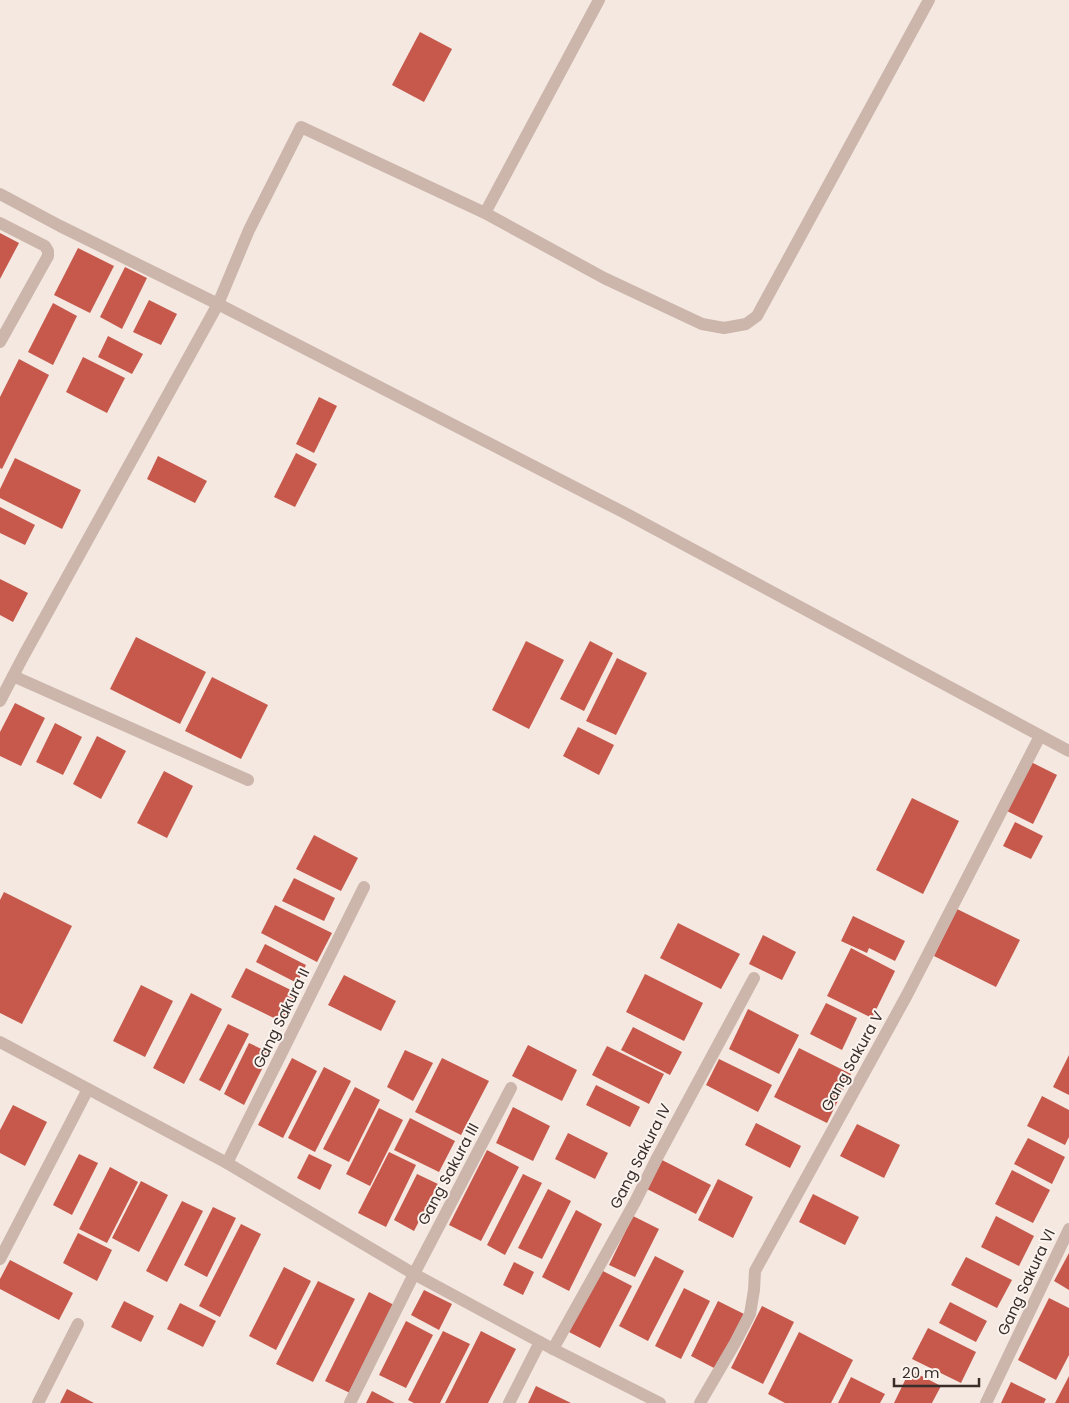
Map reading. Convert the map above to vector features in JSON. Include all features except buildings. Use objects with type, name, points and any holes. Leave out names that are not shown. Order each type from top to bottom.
[{"type":"street","points":[[485,213],[599,0]]},
{"type":"street","points":[[0,701],[218,304],[249,230],[301,127],[485,213],[604,278],[702,324],[724,328],[746,324],[757,316],[929,0]]},
{"type":"street","points":[[0,194],[623,512],[1069,751]]},
{"type":"street","points":[[0,223],[44,246],[48,251],[48,256],[0,342]]},
{"type":"street","points":[[13,676],[248,780]]},
{"type":"street","name":"Gang Sakura V","points":[[700,1403],[750,1314],[755,1272],[907,995],[1040,736]]},
{"type":"street","name":"Gang Sakura II","points":[[227,1163],[364,887]]},
{"type":"street","name":"Gang Sakura IV","points":[[553,1349],[636,1202],[657,1158],[754,978]]},
{"type":"street","points":[[0,1042],[227,1163],[414,1274],[553,1349],[660,1403]]},
{"type":"street","name":"Gang Sakura III","points":[[350,1403],[414,1274],[511,1088]]},
{"type":"street","points":[[0,1259],[88,1089]]},
{"type":"street","name":"Gang Sakura VI","points":[[986,1403],[1069,1229]]},
{"type":"street","points":[[38,1403],[78,1324]]},
{"type":"street","points":[[509,1403],[540,1342]]}]
